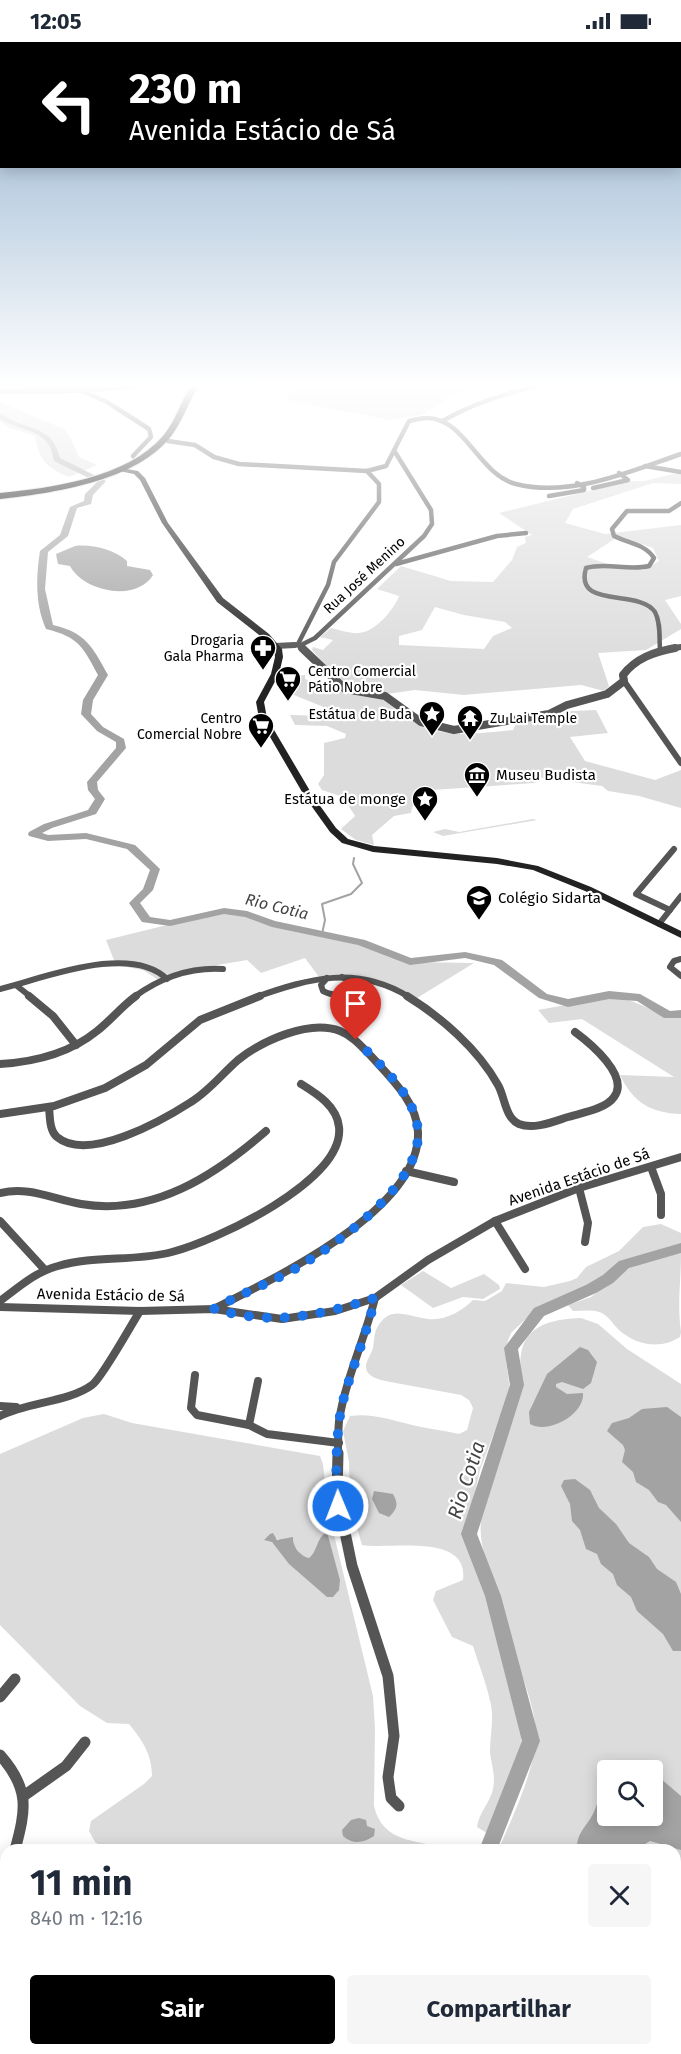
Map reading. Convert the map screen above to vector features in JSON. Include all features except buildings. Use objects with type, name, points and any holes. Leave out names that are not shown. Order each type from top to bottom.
[{"type":"highway","points":[[0,495],[30,492],[84,478]]},
{"type":"highway","points":[[0,495],[84,478]]},
{"type":"main road","points":[[141,478],[165,523],[211,589],[226,606],[266,636],[277,648],[279,657],[275,674],[260,702],[263,718],[323,819],[345,841],[388,852],[497,861],[535,868],[588,889],[681,935]]},
{"type":"street","points":[[375,478],[379,481],[382,491],[379,502],[368,524],[334,562],[328,585],[298,645],[345,689],[385,696],[421,722],[454,729],[549,714],[567,705],[607,694],[624,681]]},
{"type":"street","name":"Rua José Menino","points":[[277,648],[298,645],[315,638],[429,530],[433,518],[431,510],[411,478]]},
{"type":"street","points":[[500,478],[540,487],[598,478]]},
{"type":"street","points":[[593,488],[628,480],[625,478]]},
{"type":"street","points":[[549,496],[584,490],[584,487],[577,483]]},
{"type":"street","points":[[660,650],[657,616],[654,610],[636,601],[593,593],[585,582],[585,572],[586,568],[596,565],[637,569],[649,566],[654,558],[647,550],[614,536],[612,529],[627,511],[669,511],[681,502]]},
{"type":"street","points":[[394,565],[497,536],[526,533]]},
{"type":"street","points":[[681,646],[660,650],[635,662],[622,675],[681,763]]},
{"type":"street","points":[[670,910],[636,894],[674,849]]},
{"type":"street","points":[[659,924],[681,896]]},
{"type":"street","points":[[681,959],[674,961],[670,967],[672,971],[681,976]]},
{"type":"street","points":[[0,989],[63,973],[113,964],[149,966],[167,979]]},
{"type":"street","points":[[0,1064],[44,1056],[76,1045],[97,1032],[142,991],[167,979],[195,969],[223,969]]},
{"type":"street","points":[[329,977],[322,982],[321,988],[329,994],[337,995],[346,992],[351,987],[350,981],[340,976]]},
{"type":"street","points":[[1,1115],[49,1107],[96,1091],[139,1070],[163,1053],[186,1031],[219,1011],[299,983],[329,977],[340,976],[377,981],[417,1001],[485,1066],[499,1086],[507,1108],[514,1119],[523,1126],[535,1126],[604,1105],[616,1097],[618,1085],[602,1054],[591,1042],[575,1032]]},
{"type":"street","points":[[17,986],[53,1016],[76,1045]]},
{"type":"street","points":[[49,1107],[52,1128],[56,1137],[76,1147],[101,1143],[138,1130],[182,1108],[218,1082],[247,1053],[302,1031],[327,1028],[340,1030],[356,1040],[402,1091],[409,1102],[418,1132],[417,1148],[406,1171],[393,1190],[370,1214],[334,1243],[299,1266],[214,1309]]},
{"type":"street","points":[[0,1057],[19,1060]]},
{"type":"street","points":[[2,1304],[45,1270],[93,1259],[136,1258],[191,1247],[282,1202],[312,1177],[337,1146],[340,1134],[335,1113],[328,1103],[301,1084]]},
{"type":"street","points":[[0,1193],[23,1190],[97,1206],[146,1202],[172,1194],[208,1177],[236,1158],[266,1131]]},
{"type":"street","name":"Avenida Estácio de Sá","points":[[2,1304],[140,1311],[214,1309],[244,1316],[282,1319],[335,1311],[375,1298],[428,1260],[495,1221],[579,1188],[681,1157]]},
{"type":"street","points":[[651,1167],[661,1194],[661,1215]]},
{"type":"street","points":[[406,1171],[454,1182]]},
{"type":"street","points":[[579,1188],[588,1222],[585,1242]]},
{"type":"street","points":[[0,1221],[45,1270]]},
{"type":"street","points":[[495,1221],[525,1269]]},
{"type":"street","points":[[375,1298],[365,1337],[343,1403],[339,1443],[338,1506],[363,1604],[388,1676],[394,1736],[388,1777],[391,1798],[399,1806]]},
{"type":"street","points":[[0,1416],[18,1407],[77,1393],[94,1384],[140,1311]]},
{"type":"street","points":[[195,1375],[192,1412],[218,1420],[249,1425],[267,1434],[339,1443]]},
{"type":"street","points":[[249,1425],[258,1381]]},
{"type":"street","points":[[0,1406],[18,1407]]},
{"type":"street","points":[[0,1697],[15,1679]]},
{"type":"street","points":[[25,1795],[66,1767],[85,1742]]},
{"type":"street","points":[[0,1755],[11,1766],[25,1795],[24,1815],[17,1844]]},
{"type":"shaded area","points":[[681,478],[681,484],[653,483],[573,509],[565,523],[605,534],[681,525],[681,596],[665,600],[681,624],[681,629],[646,650],[598,653],[609,686],[604,691],[581,685],[464,695],[415,690],[387,694],[402,712],[423,727],[461,734],[513,730],[516,724],[571,711],[596,710],[608,733],[570,737],[585,761],[655,780],[681,770],[681,808],[639,796],[608,791],[602,786],[542,778],[535,783],[432,790],[415,797],[411,813],[394,816],[372,835],[374,845],[356,840],[341,829],[355,816],[343,797],[322,790],[318,784],[324,775],[324,743],[345,738],[346,734],[327,726],[295,725],[290,715],[324,716],[326,708],[289,693],[295,676],[305,675],[305,679],[336,690],[335,676],[312,650],[313,647],[323,650],[333,640],[320,637],[331,628],[359,633],[377,625],[393,608],[399,596],[377,589],[401,566],[451,581],[493,582],[512,560],[517,547],[526,543],[525,537],[532,535],[499,513],[630,481]],"holes":[[[619,536],[653,548],[659,561],[641,569],[623,568],[587,557]],[[435,607],[505,622],[512,628],[493,636],[484,649],[399,645],[399,636],[422,630]]]},
{"type":"shaded area","points":[[75,546],[89,546],[110,551],[127,561],[127,566],[150,570],[153,575],[145,584],[135,589],[123,591],[97,587],[77,575],[70,566],[58,564],[56,554]]},
{"type":"shaded area","points":[[537,820],[443,836],[433,832],[445,829],[459,832]]},
{"type":"shaded area","points":[[224,911],[247,914],[272,924],[361,942],[410,962],[474,963],[417,998],[394,986],[370,978],[345,975],[319,977],[305,958],[261,973],[247,960],[200,968],[160,981],[143,970],[116,965],[106,940]]},
{"type":"shaded area","points":[[620,998],[665,1015],[681,1018],[681,1114],[660,1111],[644,1104],[631,1092],[620,1075],[674,1077],[582,1019],[549,1023],[538,1010],[599,999]]},
{"type":"shaded area","points":[[661,1224],[681,1233],[681,1245],[623,1262],[601,1280],[534,1311],[511,1333],[506,1346],[510,1390],[480,1470],[466,1530],[467,1544],[497,1623],[522,1729],[521,1750],[503,1802],[487,1833],[477,1827],[492,1794],[494,1784],[490,1752],[491,1705],[473,1646],[452,1637],[433,1600],[436,1591],[463,1580],[462,1565],[454,1555],[441,1549],[425,1546],[362,1545],[350,1504],[349,1462],[343,1431],[350,1416],[358,1415],[459,1434],[467,1430],[473,1408],[469,1400],[461,1395],[385,1381],[367,1372],[366,1365],[373,1348],[376,1330],[387,1317],[399,1314],[428,1319],[447,1317],[473,1300],[485,1301],[502,1291],[506,1283],[544,1287],[570,1281],[577,1278],[586,1267],[619,1251],[643,1227]]},
{"type":"shaded area","points":[[681,1253],[679,1302],[681,1332],[680,1337],[672,1341],[664,1344],[640,1342],[619,1330],[602,1313],[573,1311],[568,1305],[591,1297],[632,1266]]},
{"type":"shaded area","points":[[423,1271],[451,1288],[484,1274],[499,1285],[500,1289],[483,1299],[463,1297],[433,1308],[401,1285]]},
{"type":"shaded area","points":[[581,1318],[598,1324],[627,1349],[681,1384],[681,1844],[501,1844],[529,1771],[533,1755],[535,1723],[530,1698],[505,1627],[484,1555],[481,1521],[483,1505],[515,1411],[520,1390],[520,1359],[524,1344],[529,1335],[544,1325]]},
{"type":"shaded area","points":[[580,1347],[588,1350],[597,1362],[591,1383],[583,1389],[562,1382],[556,1384],[556,1387],[567,1394],[583,1393],[578,1408],[572,1415],[555,1425],[538,1427],[530,1424],[529,1412],[547,1374]]},
{"type":"shaded area","points":[[667,1407],[681,1417],[681,1522],[666,1505],[658,1502],[649,1490],[636,1482],[633,1472],[622,1462],[625,1450],[623,1445],[607,1431],[612,1423],[629,1418],[642,1409]]},
{"type":"shaded area","points":[[104,1414],[132,1423],[320,1456],[328,1510],[373,1696],[374,1806],[378,1818],[393,1834],[426,1844],[98,1844],[95,1842],[89,1831],[91,1821],[144,1784],[152,1776],[152,1768],[145,1748],[129,1724],[107,1723],[80,1706],[0,1625],[0,1454],[83,1418]],"holes":[[[327,1533],[332,1556],[299,1573],[272,1542],[273,1536],[291,1543],[302,1555],[309,1558]]]},
{"type":"shaded area","points":[[575,1479],[590,1490],[599,1508],[616,1524],[629,1543],[649,1557],[657,1569],[676,1582],[681,1594],[681,1651],[673,1651],[663,1634],[637,1611],[631,1597],[617,1585],[613,1574],[601,1564],[597,1554],[586,1549],[580,1530],[572,1521],[570,1504],[561,1486],[564,1480]]},
{"type":"shaded area","points":[[374,1491],[393,1494],[396,1507],[389,1517],[379,1513],[372,1499]]},
{"type":"shaded area","points":[[327,1532],[340,1580],[339,1590],[333,1597],[327,1597],[289,1564],[272,1542],[264,1540],[273,1533],[277,1540],[293,1537],[297,1550],[309,1558]]},
{"type":"shaded area","points":[[663,1781],[681,1796],[681,1844],[660,1844],[650,1841],[645,1844],[577,1844],[597,1804],[597,1826],[663,1826]]},
{"type":"shaded area","points":[[359,1818],[366,1820],[367,1826],[375,1829],[374,1836],[354,1842],[343,1836],[342,1830],[351,1820]]},
{"type":"waterway","name":"Rio Cotia","points":[[96,478],[102,481],[89,494],[88,502],[74,507],[64,536],[44,551],[41,589],[49,627],[78,637],[93,655],[103,675],[88,700],[86,714],[100,729],[121,741],[121,748],[92,782],[93,790],[100,799],[92,812],[48,826],[33,834],[48,838],[86,836],[131,847],[155,869],[148,890],[134,903],[146,920],[170,923],[224,911],[247,914],[272,924],[361,942],[410,962],[465,955],[498,962],[543,996],[568,1003],[609,995],[640,998],[668,1015],[681,1014]]},
{"type":"waterway","points":[[322,934],[325,920],[322,904],[351,894],[362,883],[353,864],[354,858]]},
{"type":"waterway","name":"Rio Cotia","points":[[490,1844],[531,1741],[493,1596],[469,1534],[517,1385],[511,1348],[539,1312],[591,1289],[608,1279],[624,1264],[681,1248]]},
{"type":"place","name":"Drogaria Gala Pharma","points":[[263,671]]},
{"type":"place","name":"Centro Comercial Pátio Nobre","points":[[288,702]]},
{"type":"place","name":"Estátua de Buda","points":[[432,737]]},
{"type":"place","name":"Zu Lai Temple","points":[[470,741]]},
{"type":"place","name":"Centro Comercial Nobre","points":[[261,749]]},
{"type":"place","name":"Museu Budista","points":[[477,798]]},
{"type":"place","name":"Estátua de monge","points":[[425,822]]},
{"type":"place","name":"Colégio Sidarta","points":[[479,921]]},
{"type":"route","points":[[338,1506],[339,1423],[375,1298],[335,1311],[303,1318],[244,1316],[214,1309],[299,1266],[334,1243],[370,1214],[393,1190],[406,1171],[417,1148],[418,1132],[409,1102],[402,1091],[356,1040]]}]
